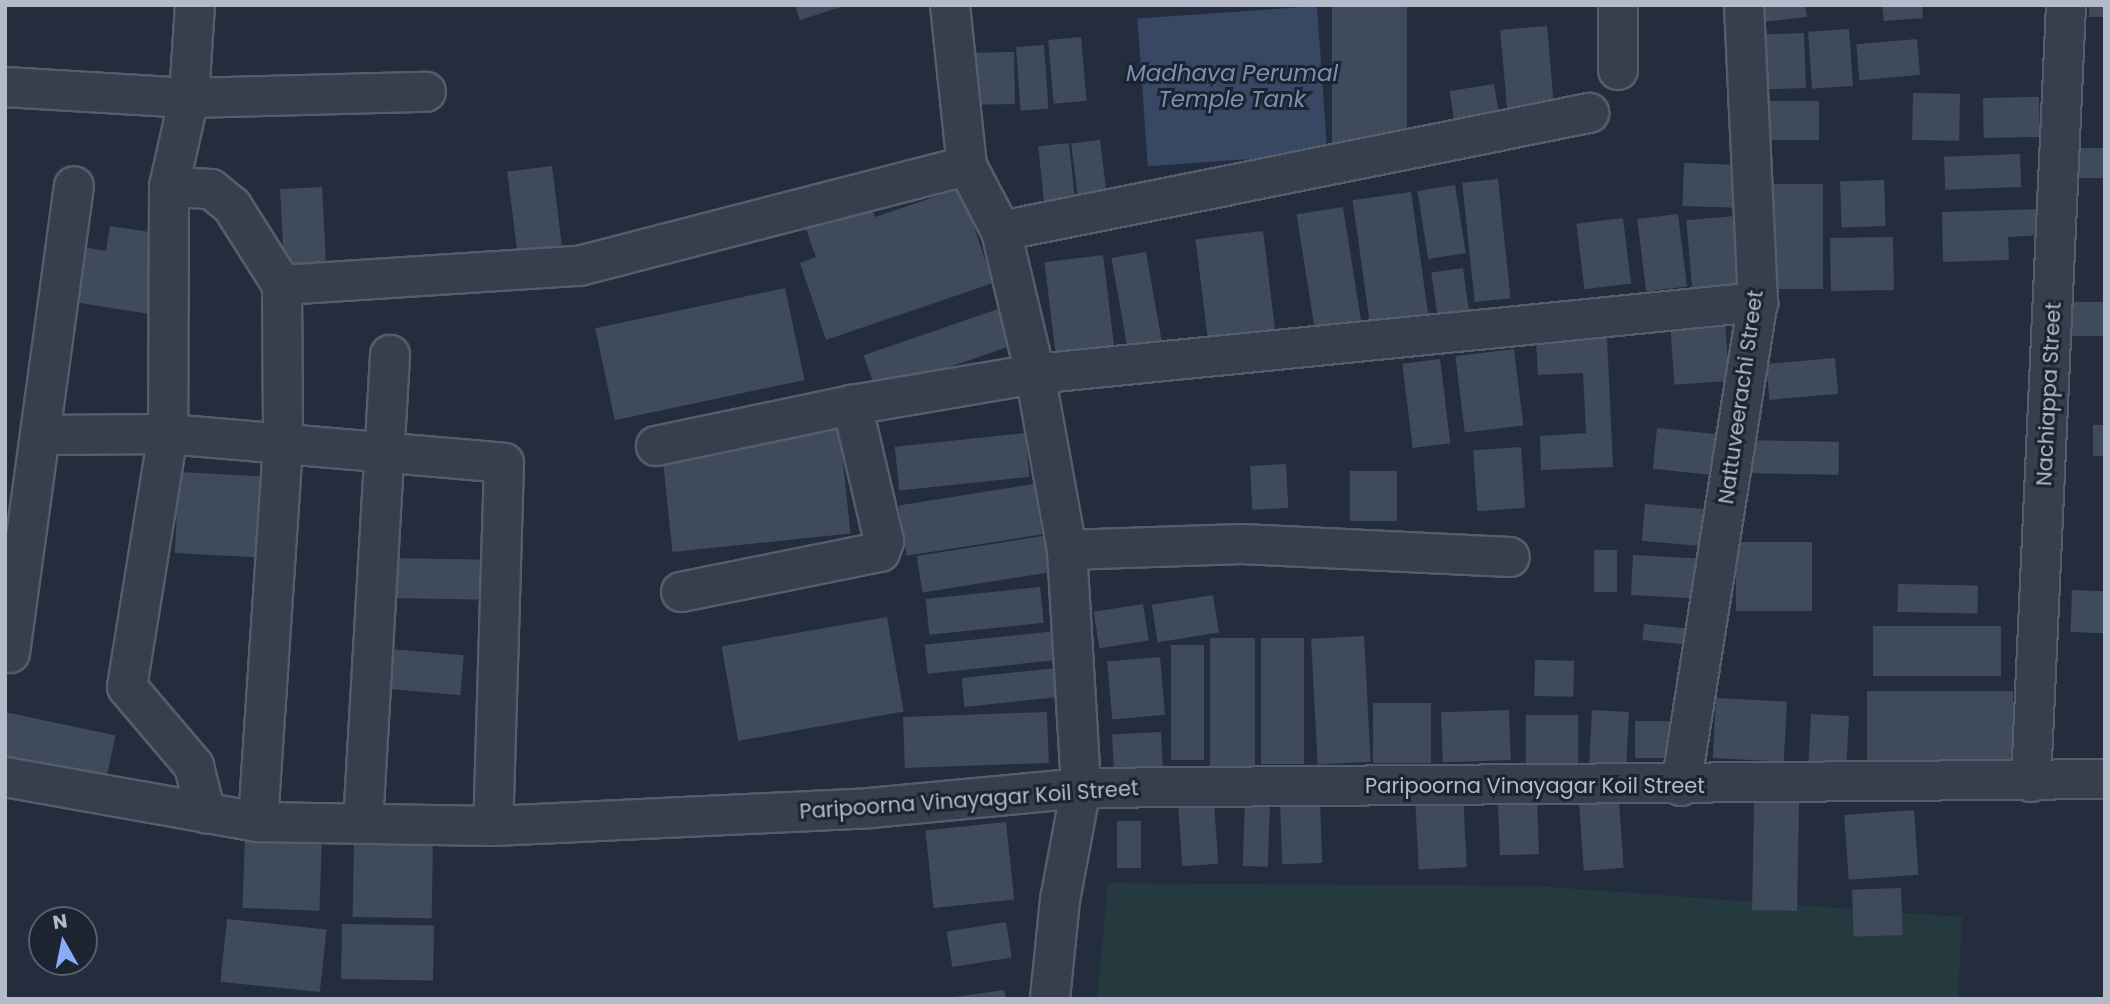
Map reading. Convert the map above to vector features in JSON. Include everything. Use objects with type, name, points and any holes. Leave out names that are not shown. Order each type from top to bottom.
[{"type":"street","points":[[195,5],[190,98],[169,187],[167,434],[127,687],[194,766],[206,814]]},
{"type":"street","points":[[950,5],[967,166],[1000,231],[1035,374],[1067,550],[1082,788],[1060,900],[1050,999]]},
{"type":"street","points":[[1618,5],[1618,70]]},
{"type":"street","name":"Nattuveerachi Street","points":[[1681,786],[1758,302],[1744,5]]},
{"type":"street","name":"Nachiappa Street","points":[[2031,782],[2066,5]]},
{"type":"street","points":[[5,87],[190,98],[426,92]]},
{"type":"street","points":[[1000,231],[1589,113]]},
{"type":"street","points":[[282,285],[579,266],[967,166]]},
{"type":"street","points":[[10,653],[74,186]]},
{"type":"street","points":[[169,187],[211,189],[232,206],[282,285],[283,445],[258,821]]},
{"type":"street","points":[[656,446],[852,405],[1035,374],[1758,302]]},
{"type":"street","points":[[363,824],[390,355]]},
{"type":"street","points":[[681,593],[880,551],[884,541],[852,405]]},
{"type":"street","points":[[40,435],[167,434],[504,463],[493,826]]},
{"type":"street","points":[[1067,550],[1242,544],[1510,557]]},
{"type":"street","name":"Paripoorna Vinayagar Koil Street","points":[[5,777],[258,821],[493,826],[870,808],[1082,788],[1681,786],[2105,779]]},
{"type":"green space","points":[[1108,883],[1536,886],[1962,917],[1958,999],[1097,999]]},
{"type":"water","name":"Madhava Perumal Temple Tank","points":[[1317,6],[1327,154],[1148,166],[1137,19]]},
{"type":"building","points":[[795,5],[844,5],[844,6],[800,20]]},
{"type":"building","points":[[1332,5],[1407,5],[1407,154],[1332,154]]},
{"type":"building","points":[[1759,5],[1805,5],[1807,17],[1761,22]]},
{"type":"building","points":[[1882,5],[1922,5],[1923,18],[1884,21]]},
{"type":"building","points":[[2089,5],[2105,5],[2105,17],[2089,17]]},
{"type":"building","points":[[1547,26],[1554,104],[1507,108],[1500,30]]},
{"type":"building","points":[[1849,29],[1853,86],[1812,89],[1808,32]]},
{"type":"building","points":[[1804,33],[1806,88],[1765,89],[1763,34]]},
{"type":"building","points":[[1081,37],[1087,101],[1054,104],[1048,40]]},
{"type":"building","points":[[1917,39],[1920,75],[1859,80],[1856,44]]},
{"type":"building","points":[[1044,45],[1048,109],[1021,111],[1016,47]]},
{"type":"building","points":[[1014,52],[1015,104],[977,105],[976,53]]},
{"type":"building","points":[[1494,84],[1500,120],[1455,127],[1450,91]]},
{"type":"building","points":[[1913,93],[1960,94],[1959,141],[1912,140]]},
{"type":"building","points":[[2039,97],[2040,137],[1984,138],[1983,98]]},
{"type":"building","points":[[1760,101],[1819,101],[1819,140],[1760,140]]},
{"type":"building","points":[[1100,140],[1107,195],[1078,198],[1071,144]]},
{"type":"building","points":[[1069,143],[1075,200],[1044,203],[1038,146]]},
{"type":"building","points":[[2071,148],[2105,148],[2105,178],[2071,178]]},
{"type":"building","points":[[2020,154],[2021,187],[1945,190],[1944,157]]},
{"type":"building","points":[[1684,163],[1738,165],[1736,208],[1682,206]]},
{"type":"building","points":[[552,166],[564,261],[519,267],[507,171]]},
{"type":"building","points":[[1498,179],[1511,298],[1475,302],[1462,183]]},
{"type":"building","points":[[1884,180],[1886,226],[1842,228],[1840,182]]},
{"type":"building","points":[[1768,184],[1823,184],[1823,289],[1768,289]]},
{"type":"building","points":[[1455,185],[1466,253],[1428,259],[1417,191]]},
{"type":"building","points":[[322,187],[326,270],[284,272],[280,189]]},
{"type":"building","points":[[961,188],[993,283],[826,340],[800,263],[816,257],[806,229],[871,206],[875,217]]},
{"type":"building","points":[[1411,192],[1428,315],[1370,323],[1353,200]]},
{"type":"building","points":[[1343,207],[1361,322],[1315,329],[1297,214]]},
{"type":"building","points":[[2040,209],[2041,235],[2008,237],[2009,260],[1943,262],[1942,212]]},
{"type":"building","points":[[1678,214],[1687,286],[1646,291],[1637,219]]},
{"type":"building","points":[[1746,215],[1752,284],[1692,289],[1686,220]]},
{"type":"building","points":[[1623,218],[1631,284],[1584,289],[1576,224]]},
{"type":"building","points":[[110,226],[162,234],[149,314],[61,300],[83,247],[106,251]]},
{"type":"building","points":[[1263,231],[1275,329],[1208,338],[1196,239]]},
{"type":"building","points":[[1893,237],[1894,290],[1831,291],[1830,238]]},
{"type":"building","points":[[1146,252],[1163,350],[1129,357],[1112,258]]},
{"type":"building","points":[[1103,255],[1115,356],[1057,363],[1044,262]]},
{"type":"building","points":[[1463,268],[1469,311],[1437,315],[1431,272]]},
{"type":"building","points":[[785,288],[805,380],[615,420],[595,328]]},
{"type":"building","points":[[2070,302],[2105,302],[2105,336],[2070,336]]},
{"type":"building","points":[[998,309],[1011,346],[876,392],[864,355]]},
{"type":"building","points":[[1725,320],[1729,381],[1674,385],[1670,324]]},
{"type":"building","points":[[1607,338],[1613,467],[1541,470],[1540,436],[1586,433],[1583,373],[1538,375],[1536,341]]},
{"type":"building","points":[[1514,349],[1523,425],[1465,433],[1455,356]]},
{"type":"building","points":[[1835,358],[1838,394],[1769,400],[1766,364]]},
{"type":"building","points":[[1440,359],[1450,443],[1413,448],[1402,364]]},
{"type":"building","points":[[839,424],[850,533],[672,552],[661,443]]},
{"type":"building","points":[[2093,425],[2105,425],[2105,456],[2093,456]]},
{"type":"building","points":[[1657,428],[1722,435],[1717,476],[1653,469]]},
{"type":"building","points":[[1025,433],[1030,477],[899,490],[895,447]]},
{"type":"building","points":[[1742,440],[1839,442],[1838,475],[1741,473]]},
{"type":"building","points":[[1521,447],[1525,508],[1477,511],[1473,450]]},
{"type":"building","points":[[1286,464],[1288,508],[1252,510],[1250,466]]},
{"type":"building","points":[[1350,471],[1397,471],[1397,521],[1350,521]]},
{"type":"building","points":[[179,472],[267,477],[263,557],[175,553]]},
{"type":"building","points":[[1034,484],[1042,534],[907,556],[899,505]]},
{"type":"building","points":[[1645,504],[1703,509],[1700,546],[1642,541]]},
{"type":"building","points":[[1049,535],[1055,572],[922,593],[917,556]]},
{"type":"building","points":[[1736,542],[1812,542],[1812,611],[1736,611]]},
{"type":"building","points":[[1594,550],[1617,550],[1617,592],[1594,592]]},
{"type":"building","points":[[1633,555],[1704,559],[1702,599],[1631,595]]},
{"type":"building","points":[[390,558],[492,560],[491,600],[389,598]]},
{"type":"building","points":[[1898,584],[1978,585],[1977,613],[1898,612]]},
{"type":"building","points":[[1040,587],[1044,623],[929,635],[926,599]]},
{"type":"building","points":[[2072,590],[2105,591],[2104,633],[2071,632]]},
{"type":"building","points":[[1213,595],[1219,633],[1158,642],[1152,605]]},
{"type":"building","points":[[1143,604],[1149,641],[1099,648],[1094,612]]},
{"type":"building","points":[[887,617],[904,712],[738,741],[722,646]]},
{"type":"building","points":[[1644,624],[1690,629],[1688,645],[1642,640]]},
{"type":"building","points":[[1873,626],[2001,626],[2001,676],[1873,676]]},
{"type":"building","points":[[1056,631],[1059,660],[928,674],[925,645]]},
{"type":"building","points":[[1364,636],[1371,762],[1318,765],[1311,639]]},
{"type":"building","points":[[1210,638],[1255,638],[1255,770],[1210,770]]},
{"type":"building","points":[[1261,638],[1304,638],[1304,764],[1261,764]]},
{"type":"building","points":[[1171,645],[1204,645],[1204,760],[1171,760]]},
{"type":"building","points":[[391,649],[464,655],[460,695],[388,689]]},
{"type":"building","points":[[1160,657],[1165,715],[1112,719],[1107,662]]},
{"type":"building","points":[[1535,660],[1574,661],[1573,697],[1534,696]]},
{"type":"building","points":[[1057,668],[1060,697],[965,707],[962,678]]},
{"type":"building","points":[[1867,691],[2013,691],[2013,766],[1867,766]]},
{"type":"building","points":[[1716,698],[1787,702],[1784,762],[1713,758]]},
{"type":"building","points":[[1373,703],[1431,703],[1431,763],[1373,763]]},
{"type":"building","points":[[1509,710],[1511,760],[1443,762],[1441,712]]},
{"type":"building","points":[[1592,710],[1629,712],[1626,767],[1589,765]]},
{"type":"building","points":[[5,712],[116,735],[105,787],[5,766]]},
{"type":"building","points":[[1047,712],[1049,763],[905,768],[903,717]]},
{"type":"building","points":[[1811,714],[1849,716],[1846,767],[1808,765]]},
{"type":"building","points":[[1526,715],[1578,715],[1578,773],[1526,773]]},
{"type":"building","points":[[1635,721],[1669,721],[1669,758],[1635,758]]},
{"type":"building","points":[[1161,732],[1163,775],[1114,778],[1112,735]]},
{"type":"building","points":[[1463,795],[1467,867],[1419,869],[1415,798]]},
{"type":"building","points":[[1320,800],[1322,863],[1282,864],[1280,801]]},
{"type":"building","points":[[1537,800],[1539,854],[1500,855],[1498,801]]},
{"type":"building","points":[[1245,801],[1270,802],[1268,867],[1243,866]]},
{"type":"building","points":[[1619,801],[1624,868],[1584,871],[1579,804]]},
{"type":"building","points":[[1754,801],[1799,802],[1797,911],[1752,910]]},
{"type":"building","points":[[1214,803],[1218,864],[1182,866],[1178,806]]},
{"type":"building","points":[[1914,810],[1919,875],[1849,880],[1844,815]]},
{"type":"building","points":[[1117,821],[1141,821],[1141,868],[1117,868]]},
{"type":"building","points":[[1006,822],[1014,900],[934,908],[925,830]]},
{"type":"building","points":[[245,835],[322,838],[319,911],[242,908]]},
{"type":"building","points":[[354,839],[433,840],[432,918],[353,917]]},
{"type":"building","points":[[1901,888],[1903,935],[1854,937],[1852,890]]},
{"type":"building","points":[[227,919],[326,929],[320,992],[220,982]]},
{"type":"building","points":[[1006,922],[1012,958],[952,967],[947,931]]},
{"type":"building","points":[[342,924],[434,926],[433,981],[341,979]]},
{"type":"building","points":[[1004,990],[1006,999],[955,997]]}]
